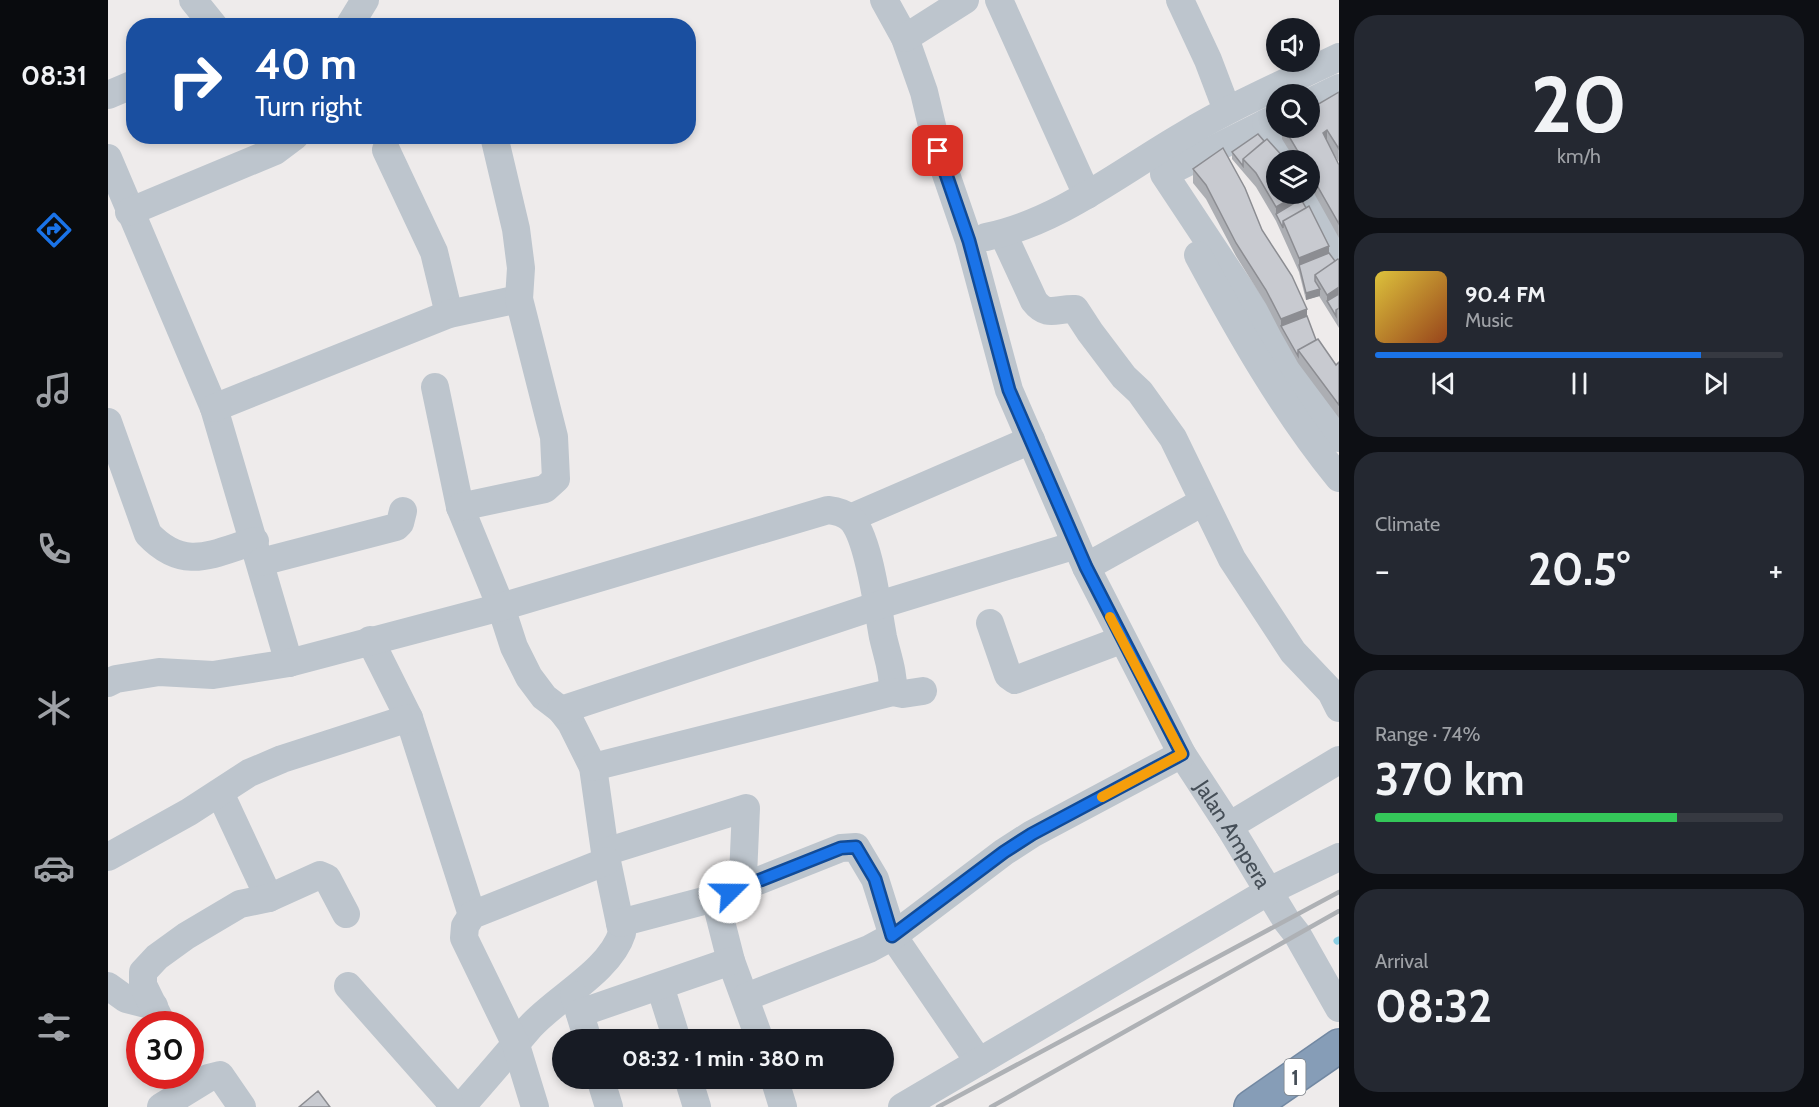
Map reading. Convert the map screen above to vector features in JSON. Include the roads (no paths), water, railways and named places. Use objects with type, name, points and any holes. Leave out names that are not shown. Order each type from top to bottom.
[{"type":"highway","name":"1","points":[[1251,1107],[1339,1046]]},
{"type":"highway","name":"1","points":[[1289,1107],[1339,1072]]},
{"type":"street","points":[[193,0],[208,18]]},
{"type":"street","points":[[354,18],[365,0]]},
{"type":"street","name":"Jalan Ampera","points":[[884,0],[904,38],[924,92],[938,151],[969,241],[1009,390],[1081,556],[1121,640],[1182,754],[1297,934],[1339,1008]]},
{"type":"street","points":[[904,38],[965,0]]},
{"type":"street","points":[[999,0],[1086,195]]},
{"type":"street","points":[[1180,0],[1208,60],[1227,110]]},
{"type":"street","points":[[969,241],[1003,234],[1036,221],[1086,195],[1227,110],[1339,57]]},
{"type":"street","points":[[108,95],[126,87]]},
{"type":"street","points":[[1320,97],[1339,88]]},
{"type":"street","points":[[1266,123],[1164,174],[1339,438]]},
{"type":"street","points":[[129,212],[275,152],[285,144]]},
{"type":"street","points":[[386,144],[434,252],[449,314]]},
{"type":"street","points":[[460,507],[545,489],[556,479],[554,437],[519,299],[521,268],[516,229],[496,144]]},
{"type":"street","points":[[108,158],[214,408],[258,551],[289,663]]},
{"type":"street","points":[[1146,158],[1245,343],[1301,428],[1339,478]]},
{"type":"street","points":[[1312,204],[1339,253]]},
{"type":"street","points":[[1003,234],[1034,301],[1040,309],[1048,313],[1075,309],[1173,438],[1232,559],[1293,652],[1331,692],[1339,708]]},
{"type":"street","points":[[214,408],[449,314],[519,299]]},
{"type":"street","points":[[435,387],[460,507],[501,608],[514,647],[529,677],[543,697],[561,710],[571,723],[593,767],[606,857],[622,933],[619,944],[580,1014]]},
{"type":"street","points":[[108,422],[148,534],[159,546],[196,559],[258,551],[396,527],[400,523],[403,511]]},
{"type":"street","points":[[850,518],[1031,440]]},
{"type":"street","points":[[561,710],[879,605],[1081,556],[1203,502]]},
{"type":"street","points":[[108,683],[116,679],[159,672],[213,675],[289,663],[370,640],[501,608],[828,510],[837,511],[850,518],[860,536],[879,605],[883,636],[894,681],[893,692]]},
{"type":"street","points":[[990,623],[1008,675],[1015,680],[1121,640]]},
{"type":"street","points":[[370,640],[409,718],[472,915]]},
{"type":"street","points":[[593,767],[893,692],[903,694],[923,691]]},
{"type":"street","points":[[108,857],[220,793],[249,773],[282,759],[409,718]]},
{"type":"street","points":[[746,997],[869,950],[892,936],[994,859],[1032,834],[1182,754]]},
{"type":"street","points":[[1229,825],[1339,760]]},
{"type":"street","points":[[220,793],[269,898]]},
{"type":"street","points":[[535,1107],[516,1045],[464,938],[465,926],[472,915],[606,857],[746,808],[743,876],[746,886]]},
{"type":"street","points":[[620,923],[715,898],[841,848],[856,847],[875,879],[892,936],[979,1062]]},
{"type":"street","points":[[902,1107],[1269,891],[1339,857]]},
{"type":"street","points":[[156,1011],[142,978],[143,972],[157,957],[186,936],[240,904],[269,898],[320,875],[327,878],[346,914]]},
{"type":"street","points":[[715,898],[731,962],[756,1029]]},
{"type":"street","points":[[460,1107],[543,1015],[580,1014],[731,962]]},
{"type":"street","points":[[108,986],[126,999],[150,1011]]},
{"type":"street","points":[[348,986],[448,1099],[451,1107]]},
{"type":"street","points":[[660,986],[673,1029]]},
{"type":"street","points":[[204,1079],[220,1075],[242,1107]]},
{"type":"street","points":[[161,1107],[180,1089]]},
{"type":"street","points":[[603,1089],[609,1107]]},
{"type":"street","points":[[691,1089],[697,1107]]},
{"type":"street","points":[[777,1089],[783,1107]]},
{"type":"railway","points":[[938,1107],[1339,892]]},
{"type":"railway","points":[[991,1107],[1339,911]]}]
